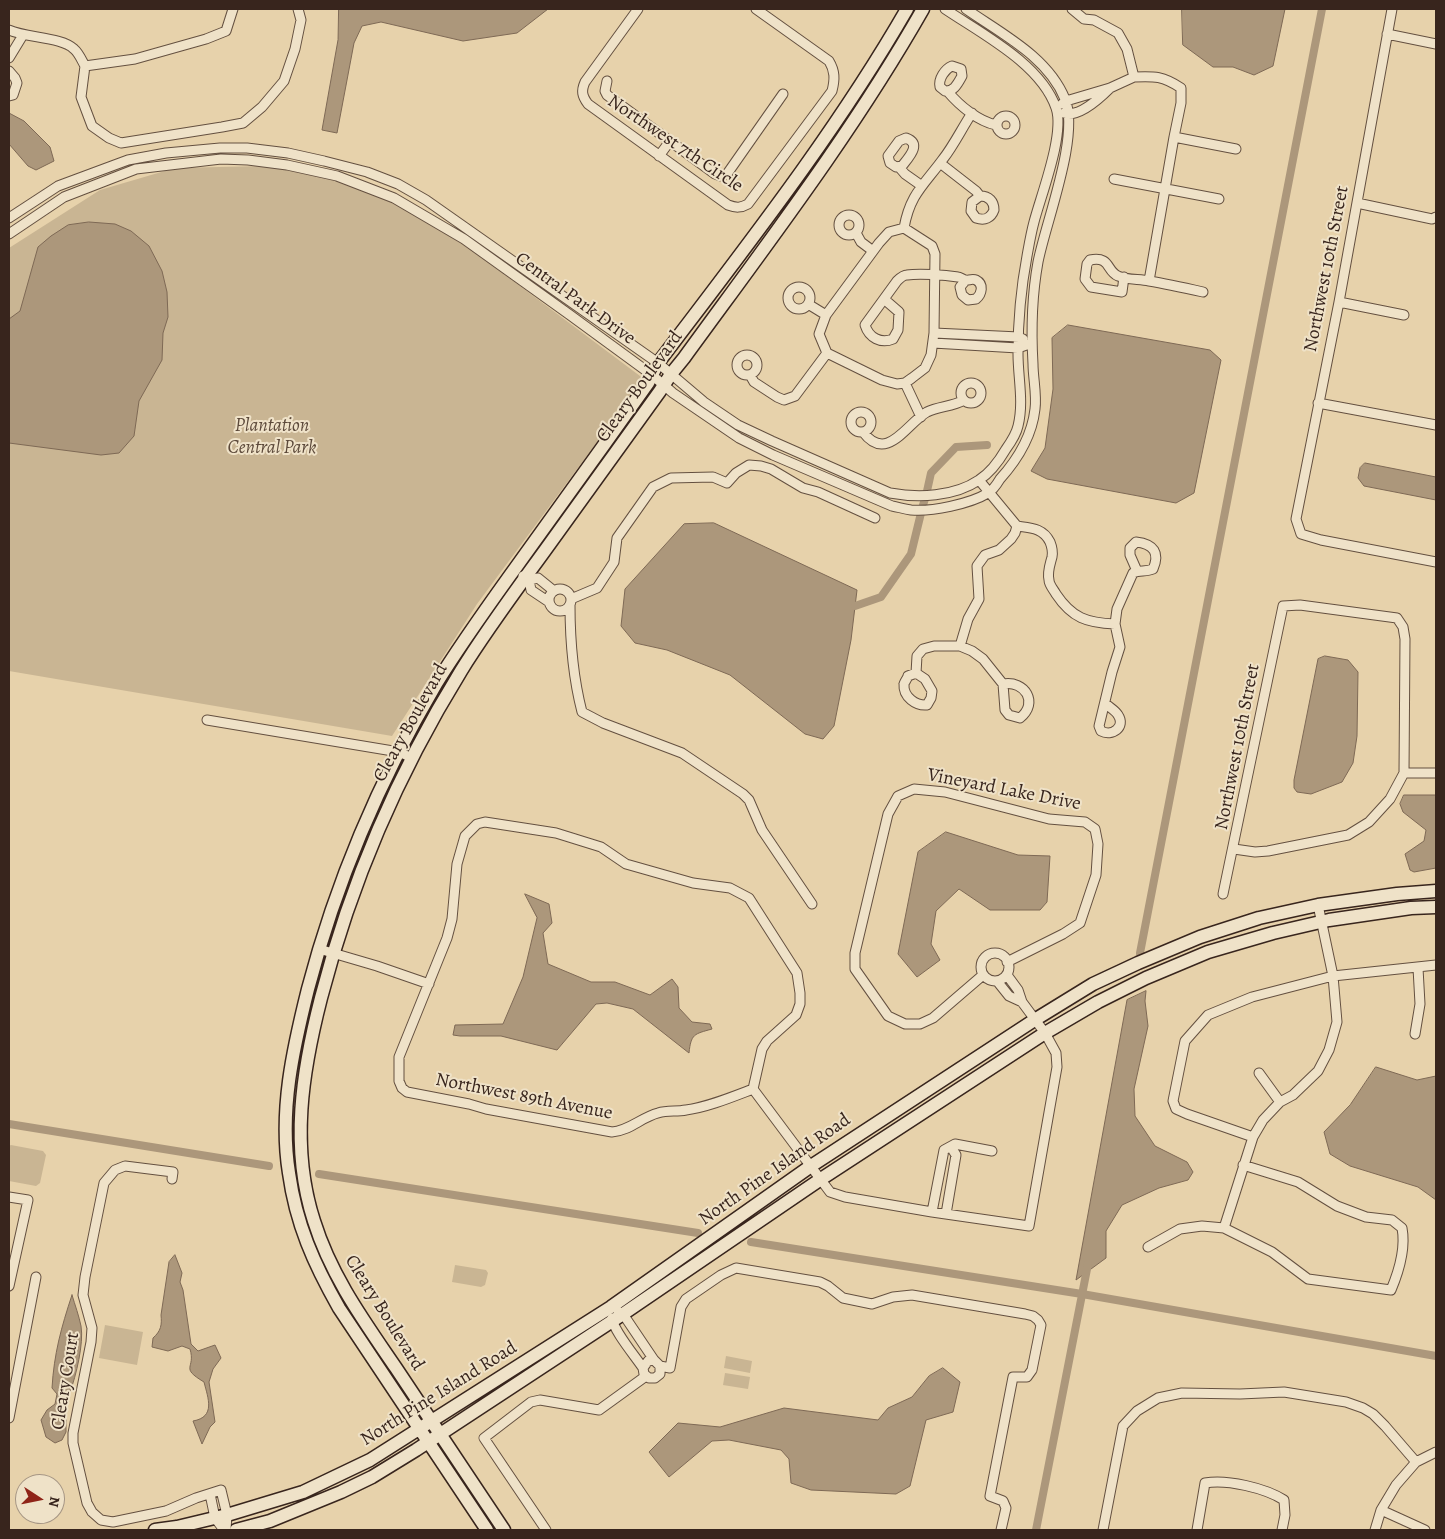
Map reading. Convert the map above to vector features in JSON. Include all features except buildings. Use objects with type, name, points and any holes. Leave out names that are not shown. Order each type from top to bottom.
[{"type":"street","points":[[85,66],[135,59],[206,39],[226,31],[233,9]]},
{"type":"street","points":[[9,30],[23,35],[60,42],[74,48],[85,66],[81,97],[92,126],[109,138],[121,143],[244,123],[262,107],[284,81],[295,49],[300,20],[298,9]]},
{"type":"street","name":"Northwest 7th Circle","points":[[638,9],[585,82],[582,91],[588,104],[728,205],[736,208],[744,207],[748,204],[832,91],[834,73],[829,61],[756,9]]},
{"type":"street","name":"Cleary Boulevard","points":[[487,1530],[339,1308],[308,1249],[293,1197],[286,1144],[288,1091],[302,1012],[319,949],[363,828],[399,752],[449,664],[479,619],[648,383],[658,363],[761,228],[823,141],[874,64],[907,9]]},
{"type":"street","name":"Cleary Boulevard","points":[[504,1530],[345,1292],[322,1246],[306,1193],[300,1140],[302,1088],[312,1036],[333,954],[371,845],[412,758],[462,669],[667,380],[836,147],[896,56],[923,9]]},
{"type":"street","points":[[945,9],[1011,54],[1033,73],[1048,90],[1057,110],[1068,114],[1078,112],[1095,102],[1110,88]]},
{"type":"street","points":[[966,9],[1043,64],[1055,80],[1066,101],[1068,114],[1066,154],[1038,264],[1032,343],[1035,408],[1030,434],[1014,462],[989,493]]},
{"type":"street","points":[[1072,9],[1084,18],[1094,20],[1118,32],[1127,49],[1134,77]]},
{"type":"street","name":"Northwest 10th Street","points":[[1392,9],[1296,519],[1301,534],[1321,540],[1436,562]]},
{"type":"street","points":[[1387,34],[1436,44]]},
{"type":"street","points":[[9,58],[23,35]]},
{"type":"street","points":[[9,71],[17,83],[13,95],[9,96]]},
{"type":"street","points":[[1057,110],[1066,101],[1110,88],[1134,77],[1149,76],[1167,79],[1181,88],[1181,103],[1149,281]]},
{"type":"street","points":[[608,80],[605,91],[607,95],[720,176],[727,174],[783,94]]},
{"type":"street","points":[[948,92],[956,101],[972,113],[989,124],[996,126]]},
{"type":"street","name":"Central Park Drive","points":[[9,234],[64,197],[136,169],[221,160],[248,160],[322,172],[364,185],[394,198],[423,214],[489,256],[652,375],[667,380],[738,425],[772,442],[890,493],[909,496],[938,494],[962,488],[979,480],[998,462],[1014,437],[1018,424],[1021,399],[1018,337],[1025,270],[1033,225],[1057,140],[1057,110]]},
{"type":"street","points":[[904,228],[907,212],[913,197],[940,164],[972,113]]},
{"type":"street","points":[[1174,137],[1236,149]]},
{"type":"street","points":[[659,156],[670,141]]},
{"type":"street","name":"Central Park Drive","points":[[9,218],[58,186],[134,159],[166,153],[220,148],[248,148],[288,153],[367,172],[398,184],[426,200],[658,363],[667,380],[739,438],[773,455],[892,506],[912,510],[941,508],[989,493]]},
{"type":"street","points":[[940,164],[980,196]]},
{"type":"street","points":[[899,167],[922,186]]},
{"type":"street","points":[[1114,179],[1219,199]]},
{"type":"street","points":[[1356,204],[1432,219],[1436,217]]},
{"type":"street","points":[[904,228],[932,246],[935,254],[932,355],[925,368],[905,382],[897,384],[882,380],[827,353],[819,334],[826,315],[873,251],[889,232],[904,228]]},
{"type":"street","points":[[856,232],[862,242],[873,251]]},
{"type":"street","points":[[1124,277],[1122,292],[1091,287],[1085,279],[1087,264],[1090,260],[1096,259],[1109,265],[1114,274],[1203,292]]},
{"type":"street","points":[[884,299],[899,312],[898,330],[893,339],[887,341],[873,338],[865,325],[884,299],[901,277],[907,275],[960,277],[966,280]]},
{"type":"street","points":[[1338,302],[1404,315]]},
{"type":"street","points":[[808,304],[826,315]]},
{"type":"street","points":[[934,333],[1018,337],[1032,343]]},
{"type":"street","points":[[933,344],[1018,348],[1032,343]]},
{"type":"street","points":[[750,375],[754,382],[777,397],[784,400],[790,399],[795,396],[827,353]]},
{"type":"street","points":[[905,382],[921,417]]},
{"type":"street","points":[[863,432],[872,441],[889,442],[898,438],[926,413],[964,400]]},
{"type":"street","points":[[1318,403],[1436,425]]},
{"type":"street","points":[[558,612],[565,610],[571,602],[596,588],[614,562],[617,538],[653,487],[672,478],[713,477],[727,483],[736,473],[749,465],[761,466],[771,469],[803,488],[818,492],[874,518]]},
{"type":"street","points":[[979,480],[1017,526],[1037,529],[1044,533],[1049,540],[1052,556],[1048,567],[1048,582],[1064,606],[1086,621],[1115,624]]},
{"type":"street","points":[[960,646],[968,619],[979,599],[977,566],[985,555],[999,550],[1011,539],[1017,526]]},
{"type":"street","points":[[515,570],[527,579],[531,590],[549,602],[552,608],[570,626]]},
{"type":"street","points":[[1106,704],[1112,672],[1120,648],[1115,624],[1117,609],[1133,573],[1137,571]]},
{"type":"street","points":[[527,579],[538,578],[554,591]]},
{"type":"street","points":[[549,602],[550,596],[554,591],[560,589],[566,591],[571,602],[570,626],[575,685],[582,712],[603,723],[682,753],[743,794],[749,800],[762,830],[812,904]]},
{"type":"street","name":"Northwest 10th Street","points":[[1223,894],[1234,849],[1282,606],[1300,605],[1397,618],[1404,627],[1404,773]]},
{"type":"street","points":[[916,673],[917,656],[923,649],[934,646],[960,646],[972,651],[983,659],[1003,684]]},
{"type":"street","points":[[207,720],[399,752],[412,758]]},
{"type":"street","points":[[1234,849],[1255,852],[1268,851],[1348,835],[1369,822],[1390,799],[1404,773],[1436,773]]},
{"type":"street","name":"Vineyard Lake Drive","points":[[983,975],[933,1018],[920,1024],[905,1024],[888,1016],[855,969],[855,953],[888,814],[898,796],[914,789],[945,792],[1049,818],[1085,822],[1095,829],[1098,844],[1096,875],[1080,923],[1063,934],[1008,962]]},
{"type":"street","points":[[319,949],[429,984],[447,938],[452,919],[457,864],[465,836],[477,824],[485,822],[556,833],[601,847],[626,864],[693,882],[730,888],[749,898],[797,973],[800,993],[800,1004],[796,1016],[768,1041],[762,1049],[753,1089],[830,1192],[844,1197],[1029,1226],[1058,1067],[1056,1054],[1045,1033],[1022,1002],[1018,990],[1007,975]]},
{"type":"street","name":"North Pine Island Road","points":[[155,1530],[221,1516],[313,1488],[370,1460],[611,1307],[811,1166],[1036,1019],[1094,984],[1138,962],[1200,937],[1259,918],[1318,905],[1397,894],[1436,891]]},
{"type":"street","points":[[1224,1228],[1253,1137],[1263,1120],[1280,1102],[1294,1095],[1318,1071],[1329,1050],[1337,1022],[1333,976],[1318,905]]},
{"type":"street","name":"North Pine Island Road","points":[[236,1530],[270,1521],[372,1477],[440,1435],[623,1314],[821,1179],[1045,1033],[1114,994],[1146,978],[1208,952],[1273,933],[1322,922],[1411,908],[1436,907]]},
{"type":"street","points":[[992,954],[1001,955],[1008,962],[1007,975],[997,981],[990,981],[983,975],[981,966],[984,958],[992,954]]},
{"type":"street","points":[[1253,1137],[1187,1114],[1176,1109],[1173,1101],[1185,1041],[1208,1015],[1252,997],[1333,976],[1436,966]]},
{"type":"street","points":[[1415,1034],[1420,1004],[1418,968]]},
{"type":"street","points":[[997,981],[1009,996],[1022,1002]]},
{"type":"street","name":"Northwest 89th Avenue","points":[[429,984],[399,1057],[398,1073],[402,1088],[407,1092],[486,1109],[612,1132],[625,1129],[656,1113],[670,1110],[685,1110],[727,1099],[753,1089]]},
{"type":"street","points":[[1259,1073],[1280,1102]]},
{"type":"street","points":[[932,1212],[944,1150],[955,1144],[992,1151]]},
{"type":"street","points":[[946,1214],[956,1154],[951,1147]]},
{"type":"street","points":[[1148,1247],[1180,1229],[1202,1226],[1224,1228],[1272,1252],[1308,1279],[1391,1290],[1405,1242],[1402,1228],[1392,1220],[1366,1217],[1337,1206],[1298,1182],[1243,1165]]},
{"type":"street","name":"Cleary Court","points":[[172,1179],[173,1172],[125,1166],[115,1170],[104,1183],[85,1277],[83,1295],[92,1328],[91,1342],[73,1433],[73,1443],[87,1503],[100,1520],[113,1522],[166,1511],[221,1490],[221,1516]]},
{"type":"street","points":[[9,1197],[28,1200],[9,1286]]},
{"type":"street","points":[[546,1530],[484,1438],[531,1402],[540,1400],[599,1410],[644,1372],[646,1362],[657,1363],[670,1368],[681,1306],[686,1299],[721,1275],[736,1268],[820,1282],[843,1298],[872,1304],[893,1296],[912,1296],[1025,1314],[1033,1316],[1038,1320],[1041,1330],[1032,1370],[1027,1377],[1014,1377],[990,1496],[1003,1501],[1006,1508],[1002,1530]]},
{"type":"street","points":[[9,1418],[36,1278]]},
{"type":"street","points":[[611,1307],[623,1314],[657,1363],[661,1371],[658,1376],[652,1378],[644,1372],[612,1321],[611,1307]]},
{"type":"street","points":[[1103,1530],[1123,1426],[1137,1411],[1158,1398],[1182,1393],[1240,1394],[1284,1392],[1346,1402],[1373,1414],[1416,1462]]},
{"type":"street","points":[[1375,1530],[1381,1510],[1396,1485],[1416,1462],[1436,1452]]},
{"type":"street","points":[[1196,1530],[1205,1483],[1218,1481],[1272,1492],[1284,1500],[1285,1516],[1282,1530]]},
{"type":"street","name":"Cleary Court","points":[[210,1494],[221,1516],[225,1530]]},
{"type":"street","points":[[1381,1510],[1425,1530]]},
{"type":"green space","name":"Plantation Central Park","points":[[263,166],[332,177],[394,201],[476,253],[644,379],[477,604],[392,736],[9,671],[9,248],[100,190],[175,168]]},
{"type":"green space","points":[[9,1146],[43,1151],[46,1155],[40,1183],[36,1186],[9,1181]]},
{"type":"green space","points":[[455,1265],[486,1270],[488,1273],[485,1285],[481,1287],[452,1282]]},
{"type":"green space","points":[[105,1325],[143,1332],[137,1365],[99,1358]]},
{"type":"green space","points":[[726,1356],[752,1361],[750,1373],[724,1368]]},
{"type":"green space","points":[[725,1373],[750,1377],[748,1389],[723,1385]]},
{"type":"shaded area","points":[[339,9],[548,9],[517,33],[463,41],[381,22],[362,26],[354,43],[337,133],[322,130],[338,40]]},
{"type":"shaded area","points":[[1182,9],[1285,9],[1273,66],[1254,75],[1233,67],[1213,67],[1183,45]]},
{"type":"shaded area","points":[[9,113],[24,121],[50,147],[54,161],[36,170],[28,166],[9,144]]},
{"type":"shaded area","points":[[89,222],[115,224],[131,231],[149,246],[162,271],[167,292],[168,317],[163,333],[162,360],[139,401],[134,436],[119,453],[101,455],[9,443],[9,319],[20,311],[38,247],[68,225]]},
{"type":"shaded area","points":[[1068,325],[1210,350],[1221,360],[1194,493],[1176,503],[1047,479],[1031,471],[1045,448],[1053,389],[1052,338]]},
{"type":"shaded area","points":[[1365,463],[1436,477],[1436,500],[1364,486],[1358,478],[1360,468]]},
{"type":"shaded area","points":[[714,523],[857,590],[851,640],[834,726],[823,739],[805,734],[730,675],[667,650],[635,643],[621,626],[625,589],[684,524]]},
{"type":"shaded area","points":[[1325,656],[1348,660],[1358,672],[1357,736],[1353,763],[1342,782],[1311,794],[1297,792],[1294,788],[1294,780],[1318,659]]},
{"type":"shaded area","points":[[1404,795],[1436,795],[1436,868],[1414,872],[1410,870],[1405,854],[1424,841],[1426,830],[1403,812],[1400,804]]},
{"type":"shaded area","points":[[946,832],[1018,855],[1050,856],[1047,902],[1040,910],[990,910],[959,889],[936,911],[931,944],[940,960],[917,977],[898,954],[918,852]]},
{"type":"shaded area","points":[[525,894],[549,904],[552,923],[543,933],[548,964],[591,982],[615,982],[650,995],[672,979],[678,987],[679,1008],[692,1022],[710,1024],[712,1029],[701,1032],[692,1038],[689,1053],[633,1009],[607,1003],[596,1004],[557,1050],[501,1036],[453,1035],[455,1025],[503,1024],[523,977],[537,918]]},
{"type":"shaded area","points":[[1146,991],[1145,1001],[1148,1026],[1134,1089],[1135,1116],[1155,1146],[1187,1162],[1193,1172],[1188,1180],[1159,1188],[1122,1205],[1106,1231],[1106,1258],[1076,1280],[1127,1000]]},
{"type":"shaded area","points":[[1376,1067],[1417,1080],[1436,1076],[1436,1200],[1418,1187],[1350,1166],[1330,1154],[1324,1132],[1350,1105]]},
{"type":"shaded area","points":[[175,1255],[182,1273],[180,1282],[183,1290],[191,1344],[198,1351],[215,1345],[221,1358],[213,1369],[209,1382],[215,1422],[210,1427],[202,1444],[193,1421],[205,1415],[209,1406],[204,1382],[190,1370],[190,1349],[182,1346],[168,1351],[152,1347],[153,1338],[158,1333],[161,1325],[169,1262]]},
{"type":"shaded area","points":[[72,1295],[82,1333],[77,1369],[70,1392],[62,1396],[60,1403],[66,1409],[66,1432],[62,1440],[55,1443],[46,1437],[41,1420],[47,1410],[55,1404],[57,1394],[52,1388],[54,1364],[61,1330]]},
{"type":"shaded area","points":[[943,1368],[960,1382],[953,1412],[926,1420],[910,1486],[896,1494],[811,1490],[791,1483],[789,1459],[781,1450],[729,1440],[712,1441],[669,1477],[649,1452],[678,1423],[720,1427],[784,1408],[878,1420],[888,1408],[912,1397],[929,1376]]},
{"type":"waterway","points":[[1140,953],[1322,9]]},
{"type":"waterway","points":[[927,491],[931,473],[956,447],[987,445]]},
{"type":"waterway","points":[[923,505],[925,499]]},
{"type":"waterway","points":[[855,606],[881,597],[911,554],[921,513]]},
{"type":"waterway","points":[[9,1124],[269,1166]]},
{"type":"waterway","points":[[319,1174],[698,1233]]},
{"type":"waterway","points":[[751,1242],[1082,1294],[1436,1356]]},
{"type":"waterway","points":[[1036,1530],[1088,1264]]}]
